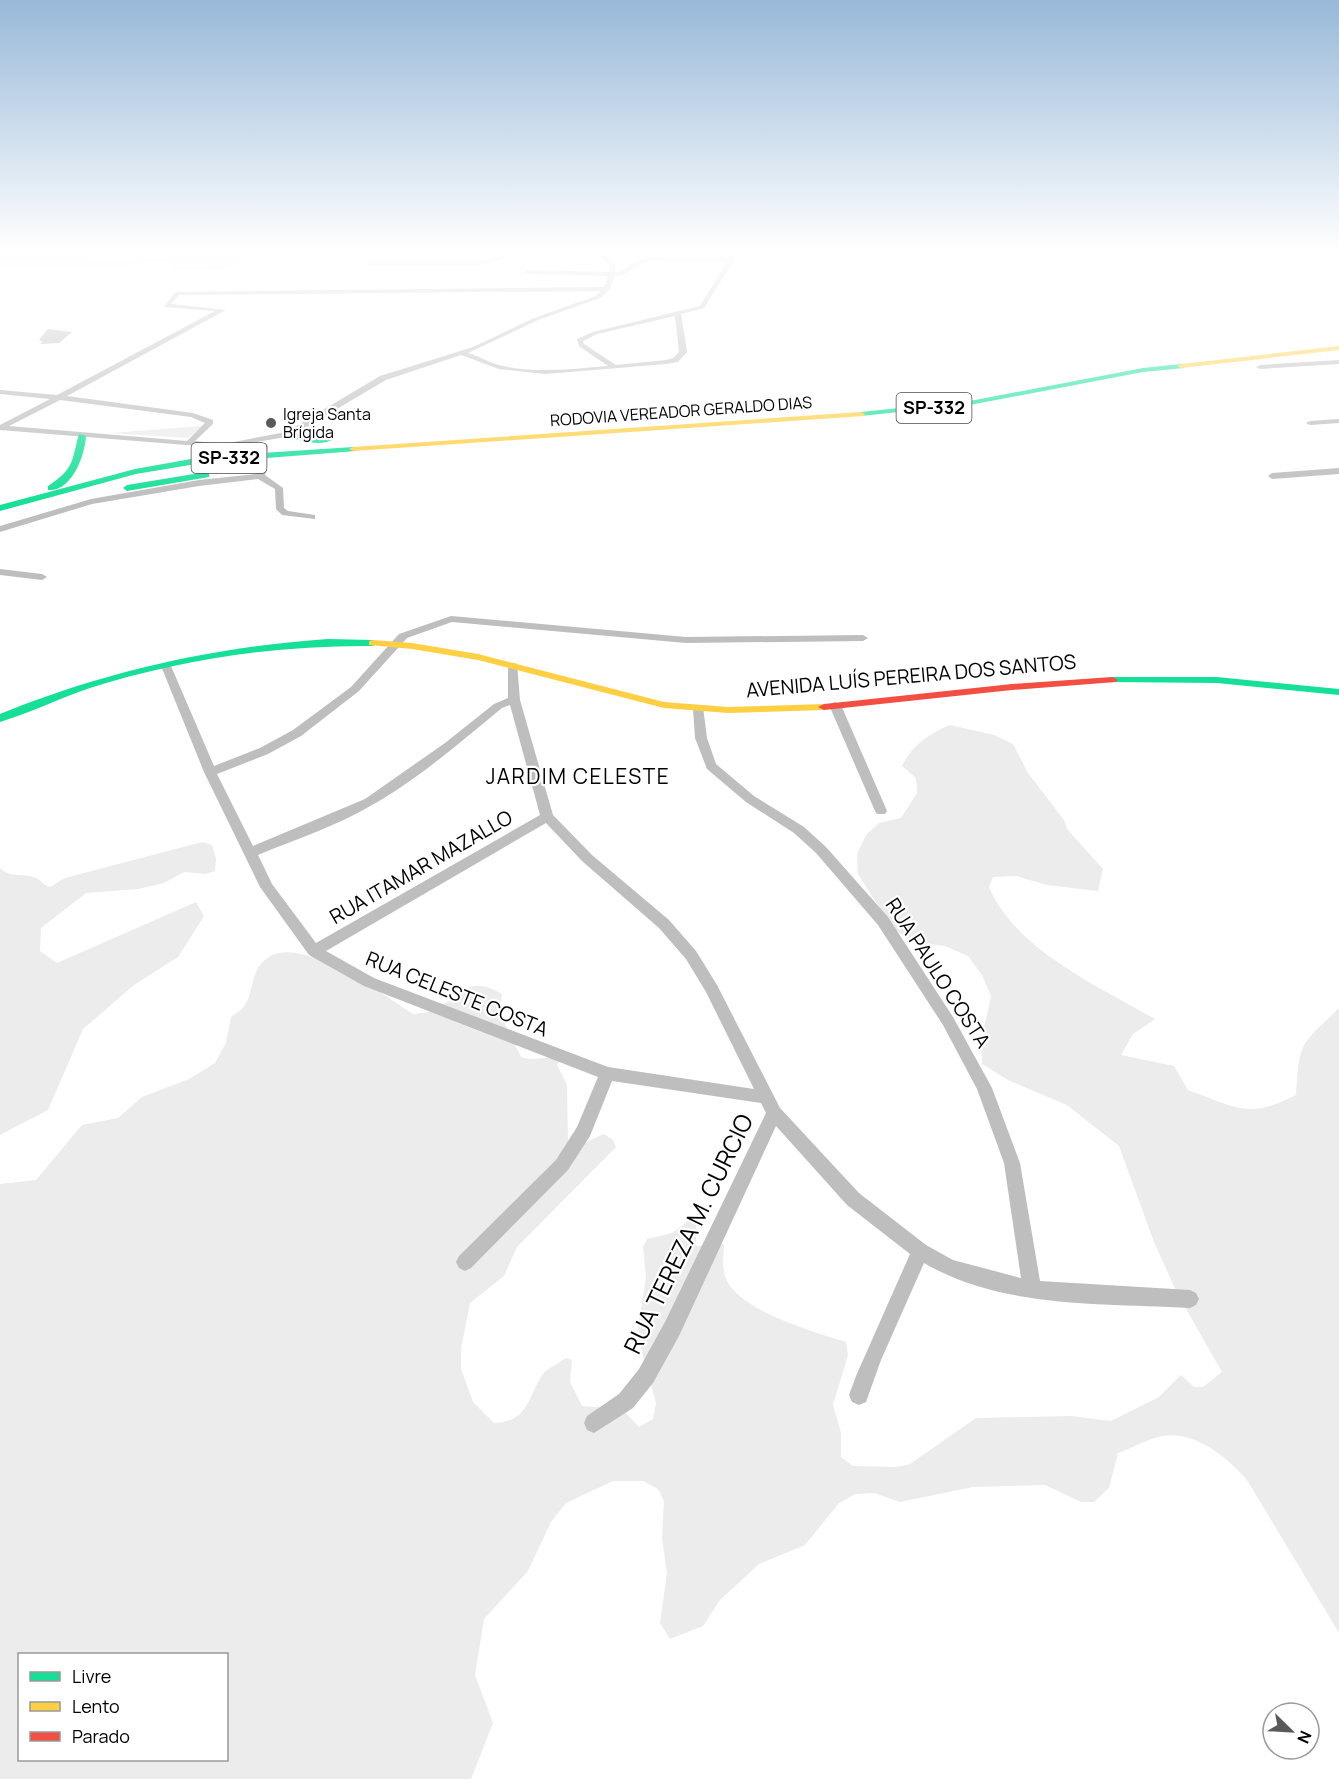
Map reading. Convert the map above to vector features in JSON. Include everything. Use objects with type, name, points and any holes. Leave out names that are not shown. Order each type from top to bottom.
[{"type":"main road","name":"RODOVIA VEREADOR GERALDO DIAS","points":[[0,510],[135,472],[202,460],[437,442],[830,417],[939,407],[1143,370],[1339,348]]},
{"type":"main road","points":[[288,434],[317,440],[437,442]]},
{"type":"main road","points":[[30,500],[62,481],[77,468],[81,460],[82,436]]},
{"type":"main road","points":[[0,519],[53,504],[190,477],[462,448],[525,437]]},
{"type":"main road","name":"AVENIDA LUÍS PEREIRA DOS SANTOS","points":[[0,718],[58,696],[166,666],[266,647],[397,642],[451,651],[651,703],[699,709],[757,710],[835,705],[1094,680],[1188,679],[1339,692]]},
{"type":"street","points":[[0,428],[175,336]]},
{"type":"street","points":[[0,428],[188,444],[223,446],[263,444],[288,434],[383,378],[476,348],[502,336]]},
{"type":"street","points":[[588,336],[579,340],[582,345],[614,366]]},
{"type":"street","points":[[460,353],[479,357],[504,368],[537,372],[666,362],[680,356],[683,352],[681,336]]},
{"type":"street","points":[[476,348],[479,357]]},
{"type":"street","points":[[1260,367],[1339,362]]},
{"type":"street","points":[[0,392],[58,397],[193,415],[210,422],[188,444]]},
{"type":"street","points":[[1310,423],[1339,421]]},
{"type":"street","points":[[263,444],[262,470],[279,488],[280,509],[285,513],[312,518]]},
{"type":"street","points":[[0,529],[91,502],[262,470]]},
{"type":"street","points":[[1272,476],[1339,471]]},
{"type":"street","points":[[0,572],[42,577]]},
{"type":"street","points":[[210,772],[264,751],[304,728],[356,689],[403,636],[451,619],[686,640],[863,638]]},
{"type":"street","name":"RUA CELESTE COSTA","points":[[166,666],[210,772],[267,887],[314,951],[369,982],[607,1074],[764,1097]]},
{"type":"street","points":[[513,666],[514,700],[547,817],[587,858],[664,924],[691,955],[711,989],[774,1113],[853,1199],[920,1251],[948,1267],[1032,1290],[1190,1299]]},
{"type":"street","points":[[250,853],[343,816],[369,802],[449,746],[498,706],[514,700]]},
{"type":"street","points":[[835,705],[880,811]]},
{"type":"street","name":"RUA PAULO COSTA","points":[[699,709],[701,738],[711,766],[750,799],[799,830],[821,850],[883,921],[948,1021],[984,1088],[1012,1163],[1032,1290]]},
{"type":"street","name":"RUA ITAMAR MAZALLO","points":[[314,951],[547,817]]},
{"type":"street","points":[[465,1262],[562,1165],[584,1131],[607,1074]]},
{"type":"street","name":"RUA TEREZA M. CURCIO","points":[[594,1423],[626,1401],[646,1376],[672,1329],[774,1113]]},
{"type":"street","points":[[859,1395],[867,1367],[903,1295],[920,1251]]},
{"type":"shaded area","points":[[42,336],[67,336],[59,343],[40,344],[43,342],[39,340]]},
{"type":"shaded area","points":[[203,426],[188,438],[110,433]]},
{"type":"shaded area","points":[[950,725],[994,735],[1013,744],[1028,773],[1064,820],[1067,829],[1103,869],[1098,891],[1047,885],[1016,876],[993,877],[989,887],[1018,930],[1038,948],[1085,979],[1155,1019],[1133,1034],[1121,1055],[1174,1066],[1188,1090],[1231,1106],[1253,1109],[1266,1107],[1296,1095],[1299,1063],[1304,1045],[1309,1037],[1339,1008],[1339,1633],[1247,1480],[1210,1447],[1187,1437],[1162,1436],[1118,1453],[1109,1488],[1094,1502],[1081,1502],[1045,1485],[973,1487],[900,1502],[874,1493],[855,1494],[839,1503],[805,1545],[759,1564],[720,1600],[703,1626],[670,1639],[660,1623],[667,1573],[662,1538],[664,1501],[658,1489],[643,1481],[613,1481],[566,1503],[551,1522],[528,1571],[484,1619],[475,1675],[493,1723],[471,1779],[0,1779],[0,1184],[36,1180],[82,1125],[118,1118],[142,1097],[189,1079],[215,1063],[226,1043],[231,1017],[245,1005],[259,967],[269,957],[283,952],[301,954],[343,970],[413,1014],[433,1010],[472,986],[490,988],[502,994],[500,1014],[521,1057],[562,1058],[557,1065],[567,1085],[568,1143],[579,1145],[604,1134],[613,1140],[616,1147],[517,1247],[504,1276],[470,1303],[461,1349],[461,1369],[473,1402],[494,1423],[506,1421],[521,1413],[543,1374],[566,1358],[572,1360],[570,1382],[582,1406],[622,1409],[639,1427],[653,1419],[656,1403],[637,1334],[646,1277],[643,1247],[647,1239],[672,1233],[692,1218],[696,1221],[696,1246],[724,1244],[724,1272],[730,1285],[741,1297],[776,1317],[846,1342],[848,1355],[833,1405],[841,1433],[841,1457],[853,1466],[897,1467],[910,1464],[976,1418],[1071,1416],[1111,1421],[1159,1397],[1181,1375],[1194,1387],[1203,1387],[1222,1372],[1178,1295],[1154,1242],[1119,1146],[1067,1105],[1008,1080],[982,1064],[981,1041],[991,996],[982,975],[968,956],[945,946],[915,942],[893,929],[858,874],[857,854],[866,835],[879,823],[901,818],[917,793],[916,778],[902,766],[911,752],[928,736]]},
{"type":"shaded area","points":[[202,842],[212,845],[216,859],[215,871],[205,874],[184,872],[164,883],[138,889],[86,893],[41,928],[40,951],[57,963],[196,902],[204,916],[178,957],[134,985],[83,1029],[48,1110],[0,1135],[0,868],[12,874],[35,878],[50,887],[65,878]]},
{"type":"traffic: fast","points":[[861,414],[975,402],[1143,370],[1181,366]]},
{"type":"traffic: fast","points":[[288,434],[306,439],[328,440]]},
{"type":"traffic: fast","points":[[51,488],[65,478],[78,460],[82,436]]},
{"type":"traffic: fast","points":[[0,508],[135,472],[202,460],[353,449]]},
{"type":"traffic: fast","points":[[127,488],[206,475]]},
{"type":"traffic: fast","points":[[0,718],[87,686],[183,661],[281,646],[373,643]]},
{"type":"traffic: fast","points":[[1112,680],[1217,680],[1339,692]]},
{"type":"traffic: slow","points":[[1181,366],[1339,348]]},
{"type":"traffic: slow","points":[[353,449],[861,414]]},
{"type":"traffic: slow","points":[[373,643],[412,646],[478,657],[664,705],[728,710],[824,707]]},
{"type":"traffic: jam","points":[[824,707],[1012,687],[1112,680]]},
{"type":"place","name":"Igreja Santa Brígida","points":[[271,423]]},
{"type":"district","name":"JARDIM CELESTE","points":[[578,777]]}]
